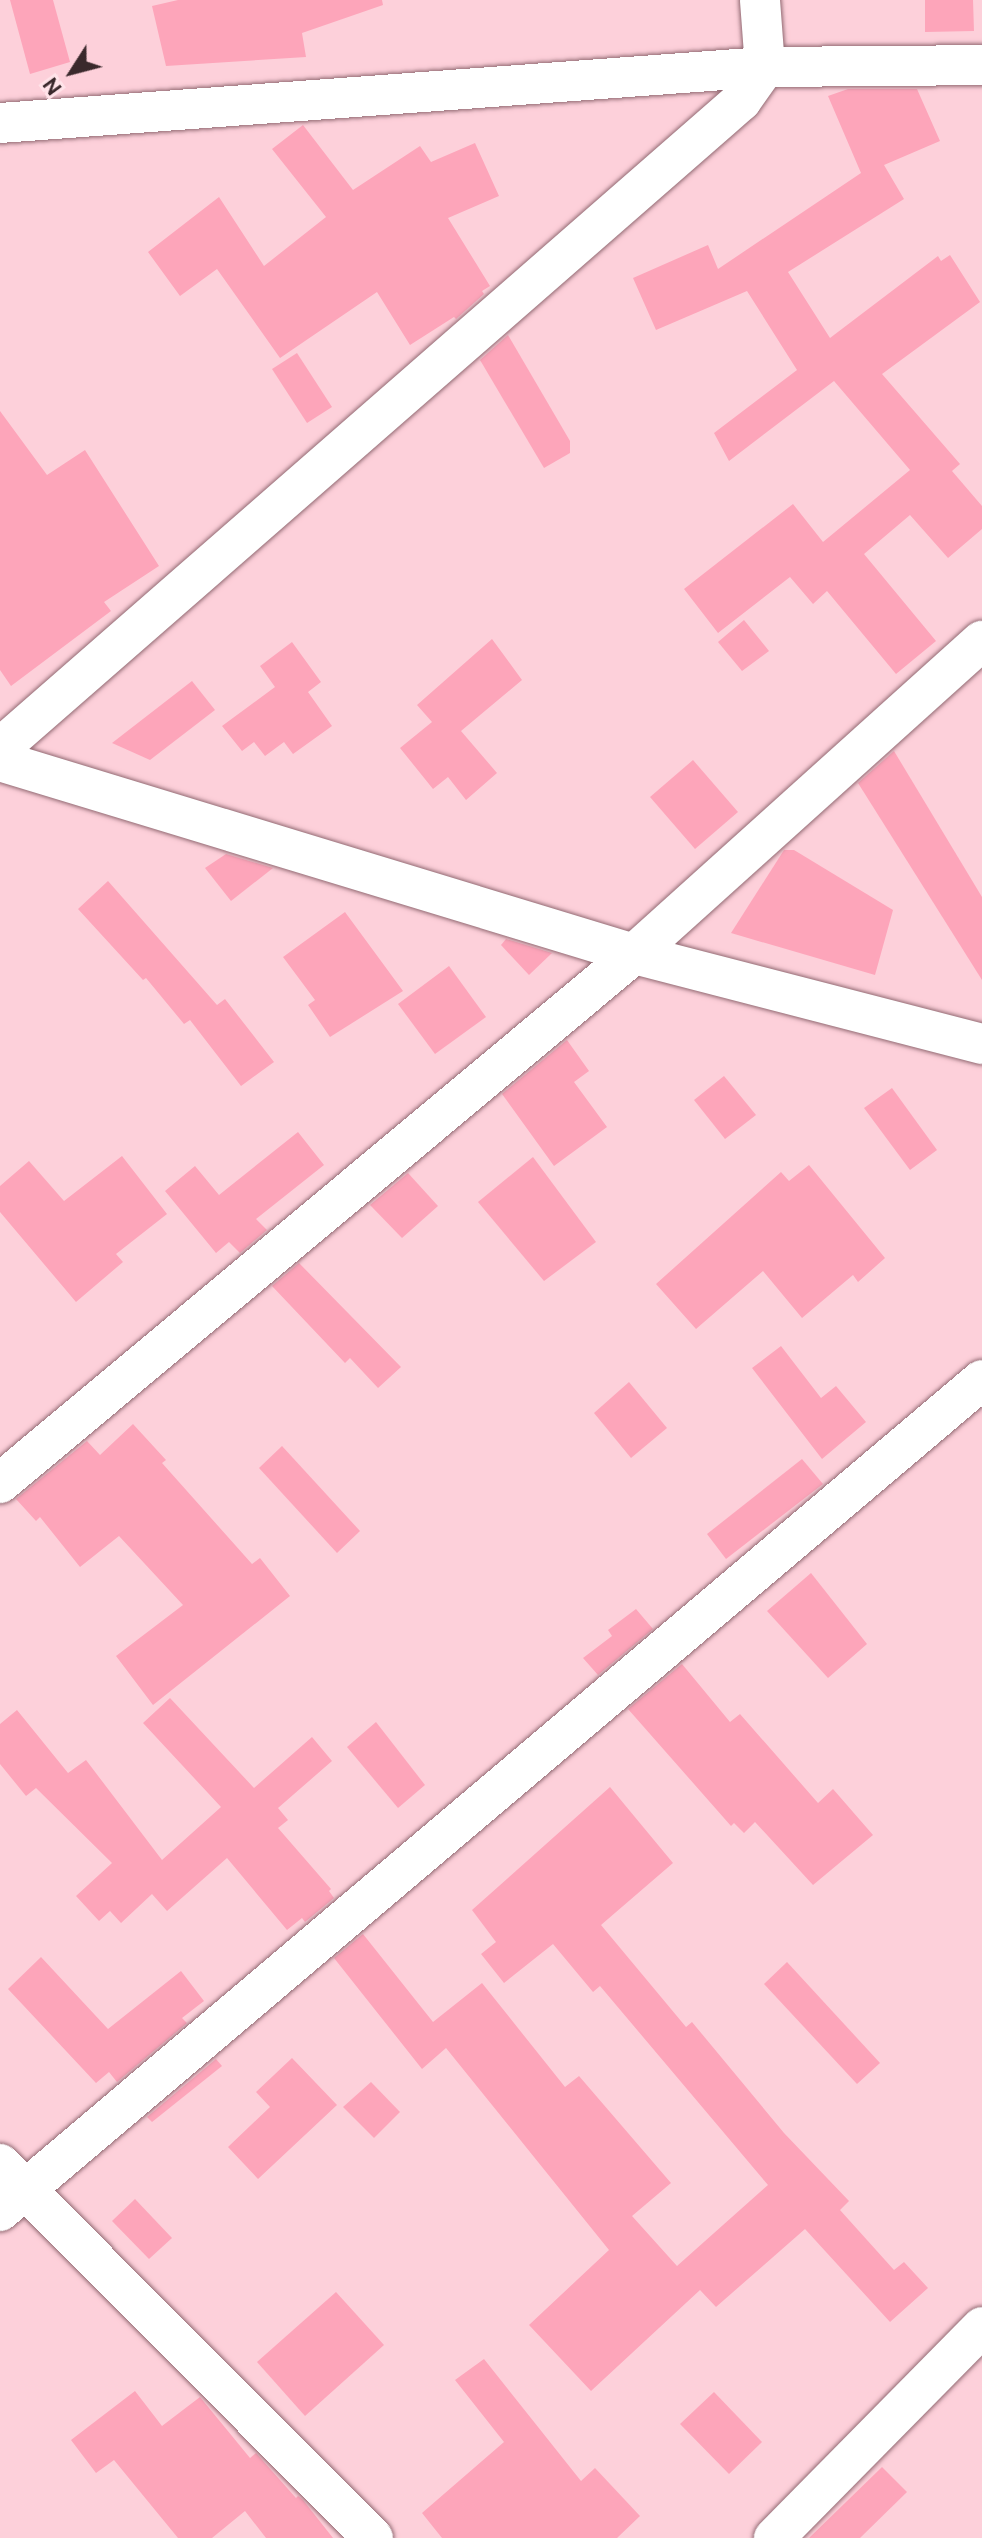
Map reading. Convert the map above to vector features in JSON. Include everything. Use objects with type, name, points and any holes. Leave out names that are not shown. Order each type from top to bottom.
[{"type":"street","points":[[0,748],[741,101],[765,67],[760,0]]},
{"type":"street","points":[[0,123],[765,67],[982,65]]},
{"type":"street","points":[[0,1483],[634,954],[982,641]]},
{"type":"street","points":[[0,761],[634,954],[982,1044]]},
{"type":"street","points":[[373,2538],[9,2188],[982,1380]]},
{"type":"street","points":[[774,2538],[982,2327]]},
{"type":"building","points":[[10,0],[53,0],[70,62],[30,74]]},
{"type":"building","points":[[178,0],[382,0],[383,5],[302,33],[306,57],[166,66],[152,6]]},
{"type":"building","points":[[925,0],[973,0],[974,31],[925,32]]},
{"type":"building","points":[[848,89],[917,89],[940,141],[884,165],[904,199],[788,272],[830,338],[938,256],[941,261],[950,255],[980,302],[882,374],[960,464],[952,471],[982,506],[982,529],[948,558],[910,515],[864,554],[936,641],[896,674],[827,591],[813,604],[790,577],[718,633],[684,589],[793,504],[823,542],[910,470],[834,381],[729,461],[714,433],[797,370],[747,291],[656,330],[633,278],[708,245],[718,269],[861,173],[828,96]]},
{"type":"building","points":[[303,125],[353,190],[420,146],[431,162],[475,143],[499,196],[448,218],[490,286],[482,291],[484,294],[456,319],[454,317],[410,345],[377,292],[280,358],[217,269],[180,296],[148,252],[219,197],[264,266],[326,217],[272,149]]},
{"type":"building","points":[[508,335],[570,441],[570,453],[544,468],[480,360]]},
{"type":"building","points":[[297,353],[332,407],[307,423],[272,369]]},
{"type":"building","points":[[0,411],[47,475],[85,450],[159,566],[104,602],[111,611],[11,686],[0,670]]},
{"type":"building","points":[[744,620],[769,651],[742,671],[718,642]]},
{"type":"building","points":[[492,639],[522,680],[461,731],[497,773],[466,800],[448,777],[433,789],[400,748],[432,722],[417,705]]},
{"type":"building","points":[[292,642],[321,682],[308,692],[332,726],[293,754],[284,742],[265,756],[254,742],[242,751],[222,726],[275,687],[260,666]]},
{"type":"building","points":[[192,681],[215,710],[150,760],[112,743]]},
{"type":"building","points":[[894,751],[982,897],[982,980],[858,783]]},
{"type":"building","points":[[693,760],[738,812],[695,849],[650,797]]},
{"type":"building","points":[[784,850],[794,850],[893,910],[875,975],[731,933]]},
{"type":"building","points":[[226,854],[273,868],[231,901],[205,868]]},
{"type":"building","points":[[108,881],[217,1005],[225,999],[274,1062],[241,1086],[190,1020],[184,1024],[146,978],[143,980],[78,909]]},
{"type":"building","points":[[345,912],[403,991],[330,1037],[308,1005],[315,1000],[283,957]]},
{"type":"building","points":[[506,939],[552,953],[529,975],[501,945]]},
{"type":"building","points":[[449,966],[486,1017],[435,1054],[398,1004]]},
{"type":"building","points":[[567,1040],[589,1071],[574,1082],[607,1127],[554,1166],[502,1094]]},
{"type":"building","points":[[724,1076],[756,1115],[725,1139],[694,1100]]},
{"type":"building","points":[[892,1088],[937,1150],[910,1170],[864,1108]]},
{"type":"building","points":[[298,1132],[324,1165],[256,1219],[267,1230],[240,1253],[229,1242],[216,1253],[165,1191],[195,1166],[219,1195]]},
{"type":"building","points":[[122,1156],[167,1214],[116,1254],[123,1262],[76,1302],[0,1212],[0,1186],[29,1161],[64,1201]]},
{"type":"building","points":[[533,1157],[596,1242],[544,1281],[478,1202]]},
{"type":"building","points":[[809,1165],[885,1258],[858,1282],[853,1275],[802,1318],[763,1271],[696,1329],[656,1284],[781,1172],[789,1181]]},
{"type":"building","points":[[408,1173],[438,1206],[402,1238],[370,1205]]},
{"type":"building","points":[[299,1263],[401,1367],[378,1388],[350,1358],[345,1363],[272,1286]]},
{"type":"building","points":[[781,1346],[821,1398],[836,1386],[866,1422],[822,1459],[752,1368]]},
{"type":"building","points":[[629,1382],[667,1428],[631,1458],[594,1413]]},
{"type":"building","points":[[133,1424],[166,1460],[162,1463],[252,1564],[260,1558],[290,1596],[153,1705],[116,1656],[183,1605],[119,1536],[80,1567],[40,1517],[36,1521],[16,1499],[87,1441],[100,1455]]},
{"type":"building","points":[[282,1446],[360,1531],[337,1553],[259,1468]]},
{"type":"building","points":[[802,1459],[823,1484],[726,1559],[707,1534]]},
{"type":"building","points":[[811,1573],[867,1644],[828,1678],[767,1611]]},
{"type":"building","points":[[636,1609],[653,1629],[598,1675],[583,1658],[612,1636],[608,1630]]},
{"type":"building","points":[[682,1664],[730,1722],[740,1714],[818,1803],[833,1789],[873,1835],[813,1885],[755,1822],[744,1833],[734,1823],[731,1826],[628,1709]]},
{"type":"building","points":[[170,1698],[254,1788],[312,1737],[332,1761],[278,1808],[288,1820],[278,1828],[331,1889],[329,1891],[334,1898],[305,1922],[302,1918],[287,1930],[227,1858],[167,1911],[152,1894],[121,1923],[110,1911],[99,1921],[76,1896],[112,1863],[36,1788],[26,1796],[0,1764],[0,1724],[17,1710],[68,1773],[86,1760],[162,1860],[221,1807],[143,1723]]},
{"type":"building","points":[[376,1722],[425,1785],[398,1808],[347,1747]]},
{"type":"building","points":[[610,1787],[673,1863],[601,1925],[686,2027],[692,2022],[784,2133],[849,2201],[840,2210],[894,2270],[904,2262],[928,2288],[890,2322],[805,2229],[716,2307],[700,2290],[591,2391],[529,2325],[609,2250],[446,2048],[422,2069],[334,1958],[363,1934],[433,2022],[482,1983],[565,2087],[579,2076],[671,2183],[632,2216],[677,2266],[768,2185],[600,1986],[593,1992],[553,1944],[504,1983],[481,1954],[496,1942],[472,1910]]},
{"type":"building","points":[[41,1957],[108,2029],[181,1971],[204,2001],[182,2018],[187,2023],[117,2082],[109,2072],[96,2083],[8,1989]]},
{"type":"building","points":[[787,1962],[880,2063],[857,2084],[764,1984]]},
{"type":"building","points":[[292,2058],[337,2105],[258,2179],[228,2147],[270,2107],[256,2092]]},
{"type":"building","points":[[216,2059],[222,2066],[152,2122],[147,2117]]},
{"type":"building","points":[[371,2082],[400,2112],[374,2138],[343,2107]]},
{"type":"building","points":[[135,2199],[172,2238],[149,2259],[112,2221]]},
{"type":"building","points":[[336,2292],[384,2345],[305,2416],[257,2362]]},
{"type":"building","points":[[484,2359],[581,2481],[595,2468],[640,2516],[617,2538],[442,2538],[422,2513],[504,2442],[455,2380]]},
{"type":"building","points":[[135,2391],[162,2426],[200,2397],[250,2458],[256,2453],[296,2498],[298,2496],[303,2500],[333,2538],[266,2538],[245,2511],[212,2538],[178,2538],[114,2460],[96,2473],[71,2440]]},
{"type":"building","points":[[714,2392],[762,2442],[729,2474],[680,2424]]},
{"type":"building","points":[[882,2467],[907,2492],[860,2538],[809,2538]]}]
